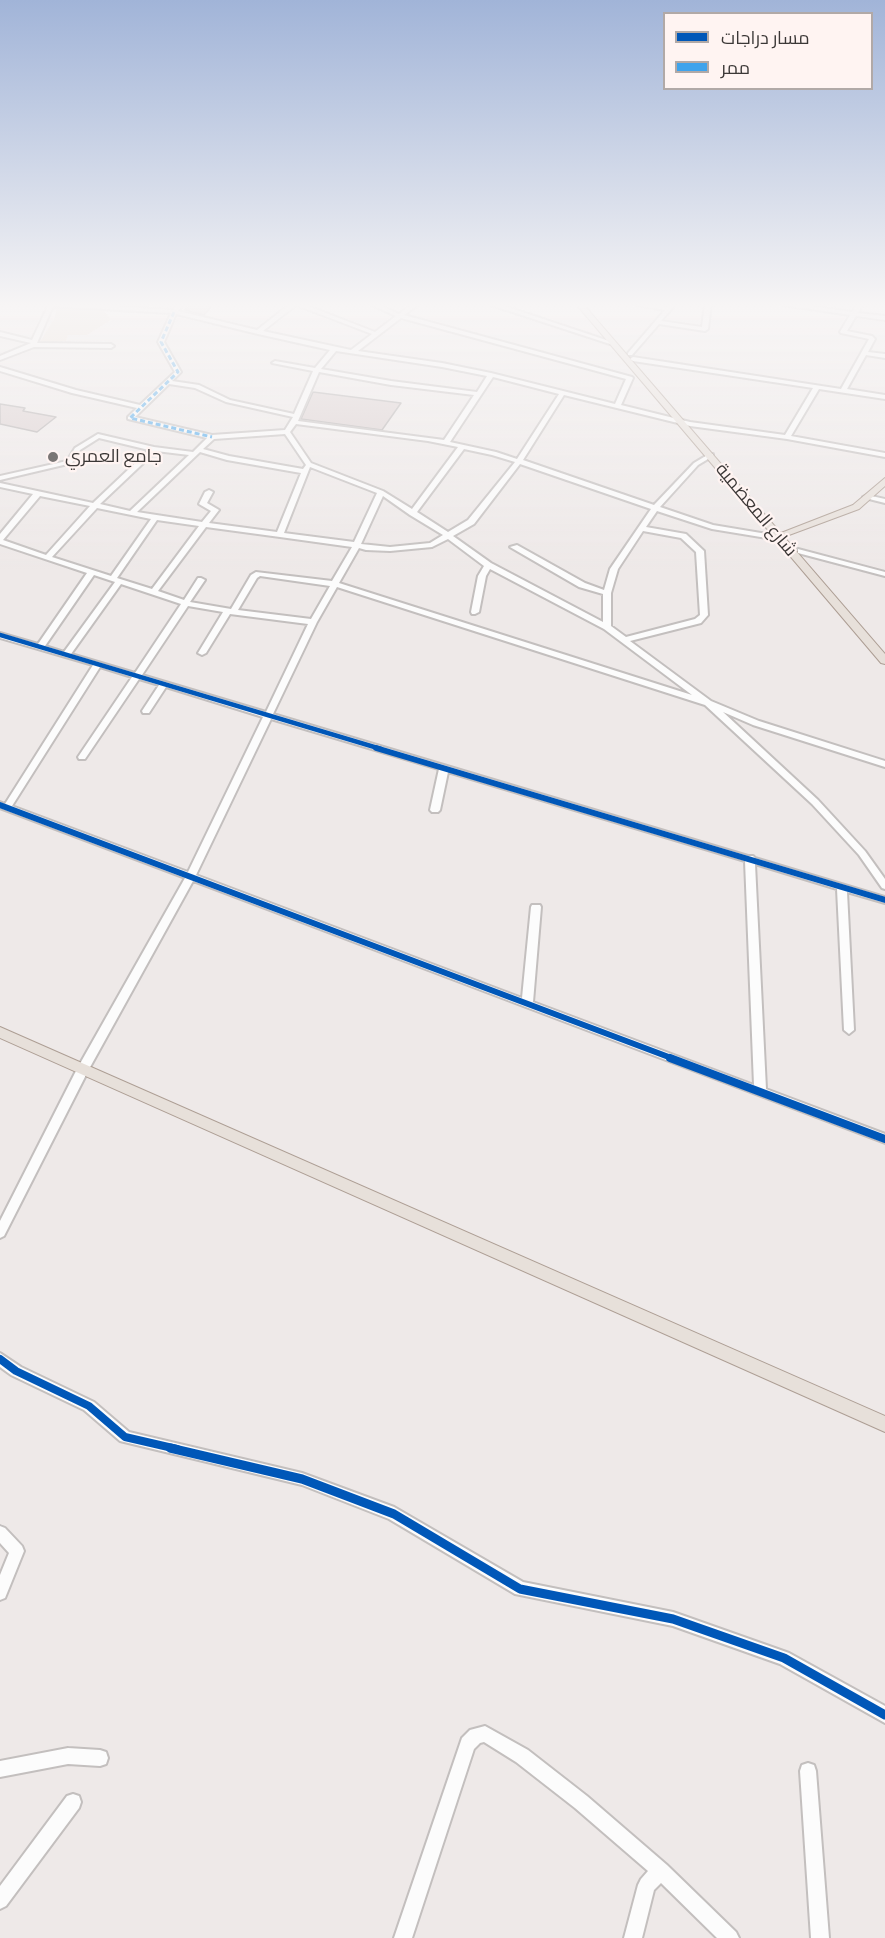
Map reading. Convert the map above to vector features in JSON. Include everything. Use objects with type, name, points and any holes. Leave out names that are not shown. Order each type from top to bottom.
[{"type":"main road","name":"شارع المعضمية","points":[[656,394],[782,535],[885,662]]},
{"type":"main road","name":"شارع المعضمية","points":[[664,394],[709,451]]},
{"type":"main road","points":[[782,535],[856,507],[885,481]]},
{"type":"main road","name":"شارع المعضمية","points":[[782,535],[801,551],[885,648]]},
{"type":"main road","points":[[0,1032],[885,1424]]},
{"type":"street","points":[[86,394],[141,407]]},
{"type":"street","points":[[155,394],[130,418],[212,437],[287,432]]},
{"type":"street","points":[[214,394],[228,401],[295,419],[463,446],[519,461],[712,527],[782,535]]},
{"type":"street","points":[[287,432],[306,394]]},
{"type":"street","points":[[446,443],[479,394]]},
{"type":"street","points":[[0,485],[155,518],[366,548],[390,549],[432,545],[471,522],[519,461],[561,394]]},
{"type":"street","points":[[568,394],[690,424],[787,437],[885,455]]},
{"type":"street","points":[[616,406],[622,394]]},
{"type":"street","points":[[787,437],[813,394]]},
{"type":"street","points":[[867,394],[885,397]]},
{"type":"street","points":[[287,432],[309,464],[381,492],[449,536],[488,565],[607,627],[708,703],[816,802],[862,853],[885,886]]},
{"type":"street","points":[[0,478],[70,462],[77,449],[98,436],[154,450],[225,456],[227,459],[304,471]]},
{"type":"street","points":[[132,513],[212,437]]},
{"type":"street","points":[[413,513],[463,446]]},
{"type":"street","points":[[48,557],[95,505],[154,450]]},
{"type":"street","points":[[607,627],[607,592],[614,569],[654,509],[709,451]]},
{"type":"street","points":[[280,535],[304,471],[309,464]]},
{"type":"street","points":[[39,492],[0,540],[186,603],[313,622]]},
{"type":"street","points":[[154,592],[215,510],[203,504],[209,492]]},
{"type":"street","points":[[0,1233],[83,1069],[191,876],[313,622],[357,545],[381,492]]},
{"type":"street","points":[[867,496],[885,501]]},
{"type":"street","points":[[66,655],[155,518]]},
{"type":"street","points":[[624,640],[698,621],[704,615],[700,551],[683,536],[640,528]]},
{"type":"street","points":[[514,547],[582,585],[607,592]]},
{"type":"street","points":[[801,551],[885,574]]},
{"type":"street","points":[[475,612],[482,576],[488,565]]},
{"type":"street","points":[[40,647],[93,572]]},
{"type":"street","points":[[202,652],[254,577],[259,574],[335,584],[708,703],[756,723],[885,764]]},
{"type":"street","points":[[82,757],[201,580]]},
{"type":"street","points":[[0,635],[885,900]]},
{"type":"street","points":[[97,665],[4,806],[885,1139]]},
{"type":"street","points":[[146,711],[164,684]]},
{"type":"street","points":[[435,810],[444,768]]},
{"type":"street","points":[[750,858],[760,1092]]},
{"type":"street","points":[[842,887],[849,1030]]},
{"type":"street","points":[[527,1004],[536,907]]},
{"type":"street","points":[[0,1359],[16,1371],[90,1406],[125,1437],[302,1479],[393,1514],[520,1589],[673,1620],[784,1658],[884,1710]]},
{"type":"street","points":[[0,1533],[17,1551],[0,1593]]},
{"type":"street","points":[[403,1938],[468,1744],[476,1736],[485,1734],[522,1756],[581,1802],[661,1870],[730,1938]]},
{"type":"street","points":[[0,1769],[68,1756],[100,1758]]},
{"type":"street","points":[[808,1771],[820,1938]]},
{"type":"street","points":[[0,1900],[72,1802]]},
{"type":"street","points":[[633,1938],[647,1885],[661,1870]]},
{"type":"building","points":[[312,394],[333,394],[401,403],[382,430],[301,419]]},
{"type":"building","points":[[0,404],[56,417],[37,432],[0,424]]},
{"type":"marked path","points":[[155,394],[130,418],[212,437]]},
{"type":"cycle path","points":[[0,635],[885,900]]},
{"type":"cycle path","points":[[0,805],[885,1139]]},
{"type":"cycle path","points":[[0,1359],[16,1371],[89,1406],[125,1437],[302,1479],[394,1514],[520,1589],[673,1619],[784,1658],[885,1715]]},
{"type":"place","name":"جامع العمري","points":[[53,457]]}]
